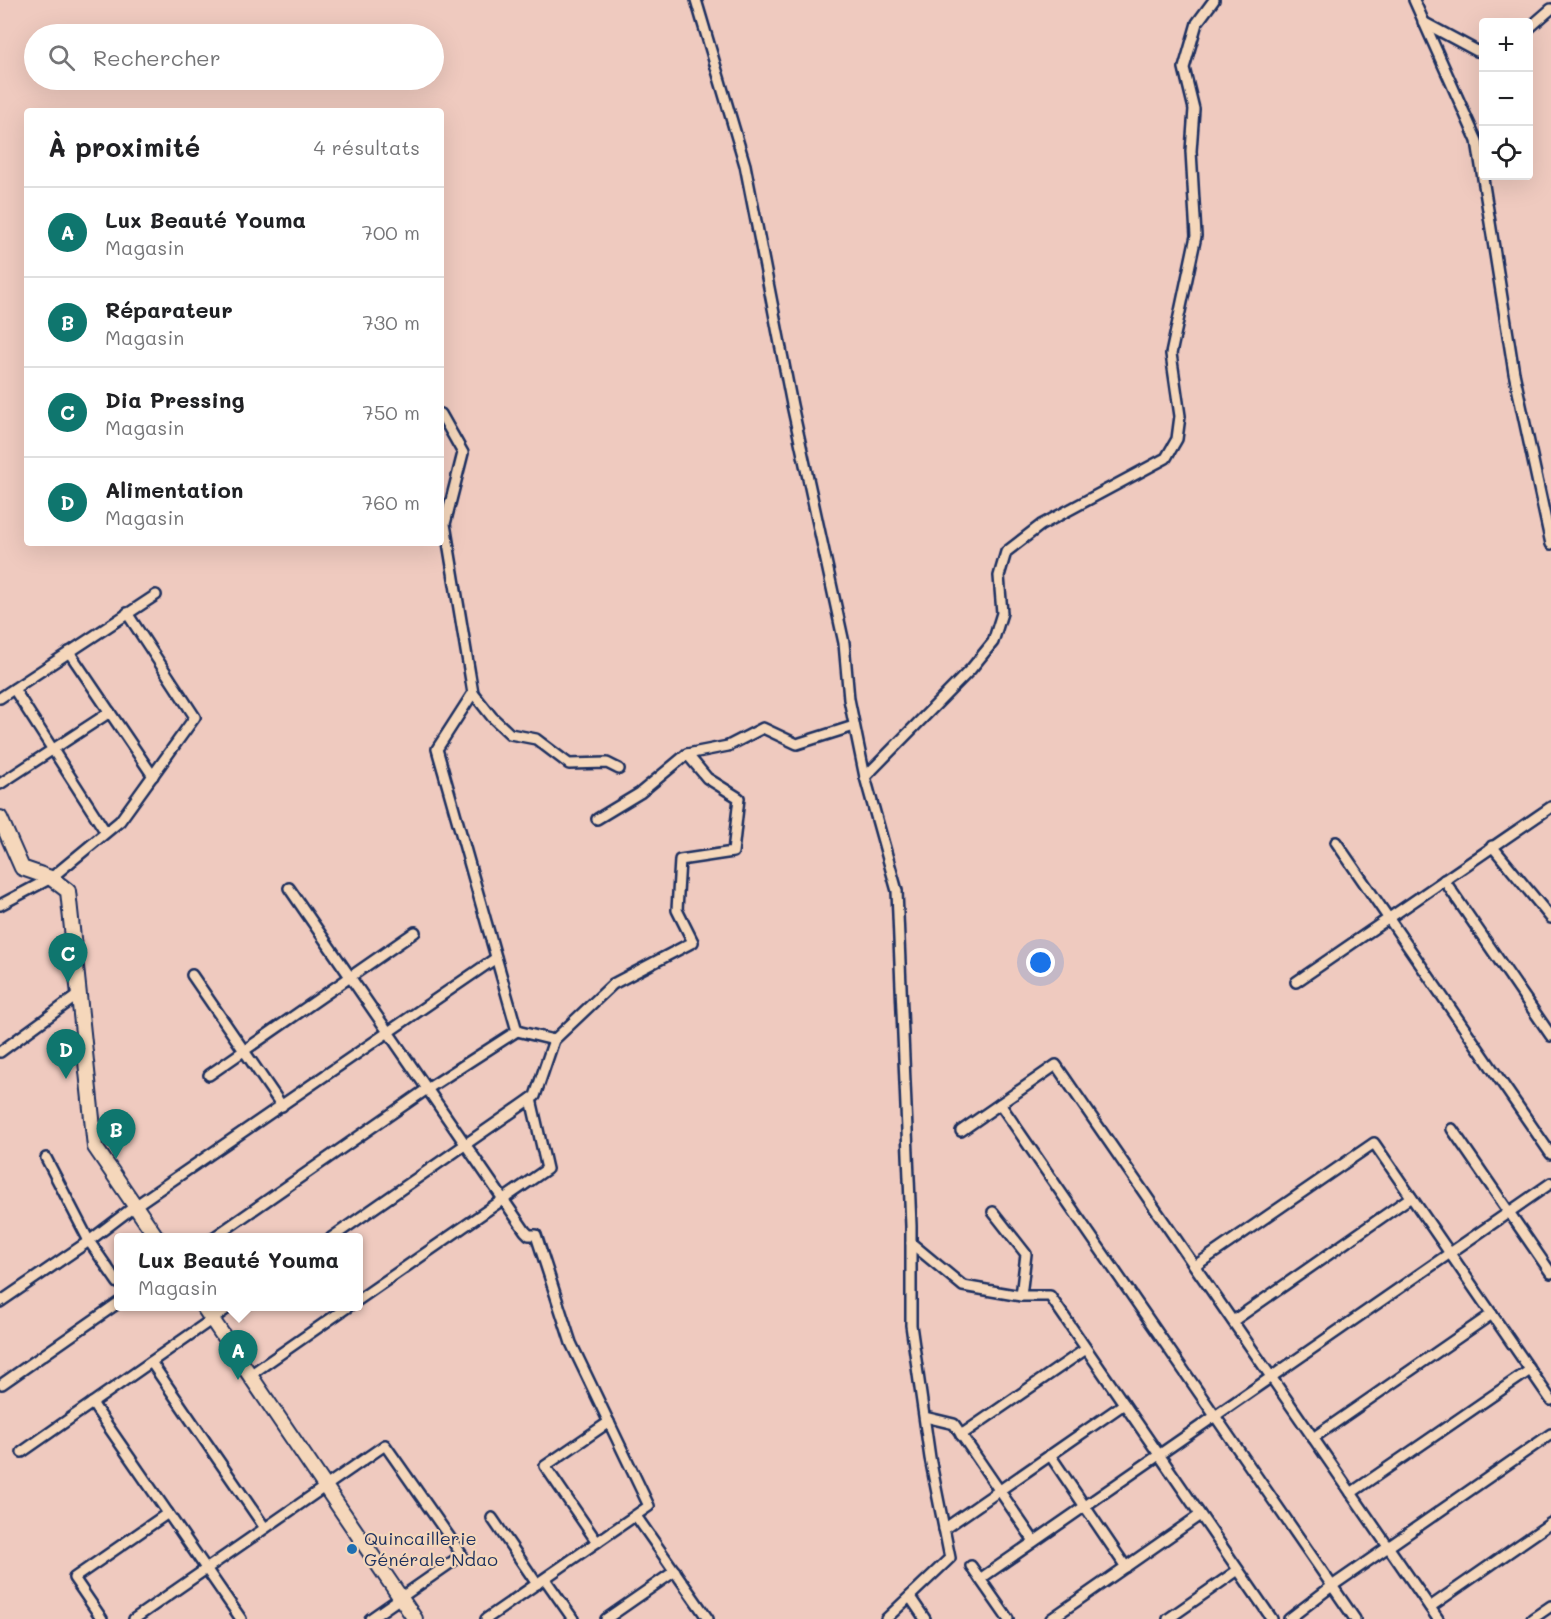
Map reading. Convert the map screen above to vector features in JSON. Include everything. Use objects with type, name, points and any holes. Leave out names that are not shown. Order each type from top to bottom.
[{"type":"street","points":[[696,0],[745,165],[792,405],[844,643],[854,726],[865,777],[897,891],[911,1242],[911,1326],[930,1458],[950,1558],[886,1619]]},
{"type":"street","points":[[865,777],[970,669],[993,642],[1002,614],[999,576],[1006,552],[1041,525],[1166,458],[1177,440],[1180,416],[1171,354],[1196,236],[1191,151],[1194,109],[1184,68],[1197,23],[1214,0]]},
{"type":"street","points":[[1414,0],[1477,141],[1514,373],[1551,544]]},
{"type":"street","points":[[1533,25],[1551,9]]},
{"type":"street","points":[[1423,22],[1479,51]]},
{"type":"street","points":[[444,419],[463,453],[445,524],[473,693],[492,717],[510,734],[536,739],[569,764],[607,763],[619,769]]},
{"type":"street","points":[[0,698],[156,595]]},
{"type":"street","points":[[0,905],[51,878],[105,831],[120,821],[195,717],[128,613]]},
{"type":"street","points":[[69,652],[153,776]]},
{"type":"street","points":[[14,689],[105,831]]},
{"type":"street","points":[[473,693],[437,749],[517,1032]]},
{"type":"street","points":[[0,784],[110,712]]},
{"type":"street","points":[[597,819],[640,793],[687,754],[728,746],[763,728],[796,744],[854,726]]},
{"type":"street","points":[[338,1233],[535,1096],[554,1040],[613,984],[693,942],[677,910],[680,860],[733,852],[739,798],[707,778],[687,754]]},
{"type":"street","points":[[1296,982],[1551,807]]},
{"type":"street","points":[[0,818],[22,868],[51,878],[68,891],[95,1147],[153,1233]]},
{"type":"street","points":[[1336,842],[1551,1154]]},
{"type":"street","points":[[1492,846],[1551,918]]},
{"type":"street","points":[[1444,880],[1551,1036]]},
{"type":"street","points":[[289,888],[525,1231],[529,1235],[536,1235],[571,1343],[649,1506],[486,1619]]},
{"type":"street","points":[[209,1075],[415,932]]},
{"type":"street","points":[[0,1302],[89,1241],[135,1206],[496,958]]},
{"type":"street","points":[[192,975],[282,1107]]},
{"type":"street","points":[[0,1052],[78,995]]},
{"type":"street","points":[[220,1233],[427,1089],[517,1032],[554,1040]]},
{"type":"street","points":[[961,1131],[1056,1065],[1438,1619]]},
{"type":"street","points":[[363,1297],[547,1169],[531,1099]]},
{"type":"street","points":[[1000,1104],[1355,1619]]},
{"type":"street","points":[[1452,1129],[1551,1273]]},
{"type":"street","points":[[1195,1266],[1374,1143],[1551,1400]]},
{"type":"street","points":[[46,1158],[89,1241],[114,1277]]},
{"type":"street","points":[[980,1579],[1551,1183]]},
{"type":"street","points":[[1233,1321],[1411,1197]]},
{"type":"street","points":[[993,1212],[1026,1254],[1021,1296]]},
{"type":"street","points":[[911,1242],[963,1286],[1021,1296],[1050,1296],[1272,1619]]},
{"type":"street","points":[[2,1384],[114,1306]]},
{"type":"street","points":[[206,1311],[415,1619]]},
{"type":"street","points":[[22,1452],[224,1311]]},
{"type":"street","points":[[250,1375],[342,1311]]},
{"type":"street","points":[[1313,1438],[1492,1314]]},
{"type":"street","points":[[961,1435],[1086,1349]]},
{"type":"street","points":[[151,1362],[265,1528]]},
{"type":"street","points":[[1351,1493],[1530,1370]]},
{"type":"street","points":[[92,1403],[241,1619]]},
{"type":"street","points":[[944,1529],[1124,1404]]},
{"type":"street","points":[[925,1417],[954,1424],[1034,1541]]},
{"type":"street","points":[[597,1542],[545,1466],[609,1422]]},
{"type":"street","points":[[1289,1619],[1332,1586],[1551,1434]]},
{"type":"street","points":[[134,1619],[386,1445],[462,1556],[370,1619]]},
{"type":"street","points":[[1050,1455],[1126,1567]]},
{"type":"street","points":[[102,1619],[74,1578],[168,1513]]},
{"type":"street","points":[[1051,1619],[1200,1515]]},
{"type":"street","points":[[636,1516],[708,1619]]},
{"type":"street","points":[[492,1518],[573,1619]]},
{"type":"street","points":[[1430,1607],[1551,1523]]},
{"type":"street","points":[[971,1566],[1008,1619]]},
{"type":"street","points":[[1168,1619],[1238,1570]]},
{"type":"street","points":[[606,1619],[675,1571]]},
{"type":"street","points":[[910,1597],[925,1619]]},
{"type":"street","points":[[1532,1619],[1551,1606]]},
{"type":"place","name":"Dia Pressing","points":[[68,983]]},
{"type":"place","name":"Alimentation","points":[[66,1079]]},
{"type":"place","name":"Réparateur","points":[[116,1159]]},
{"type":"place","name":"Lux Beauté Youma","points":[[238,1380]]},
{"type":"place","name":"Quincaillerie Générale Ndao","points":[[352,1549]]}]
